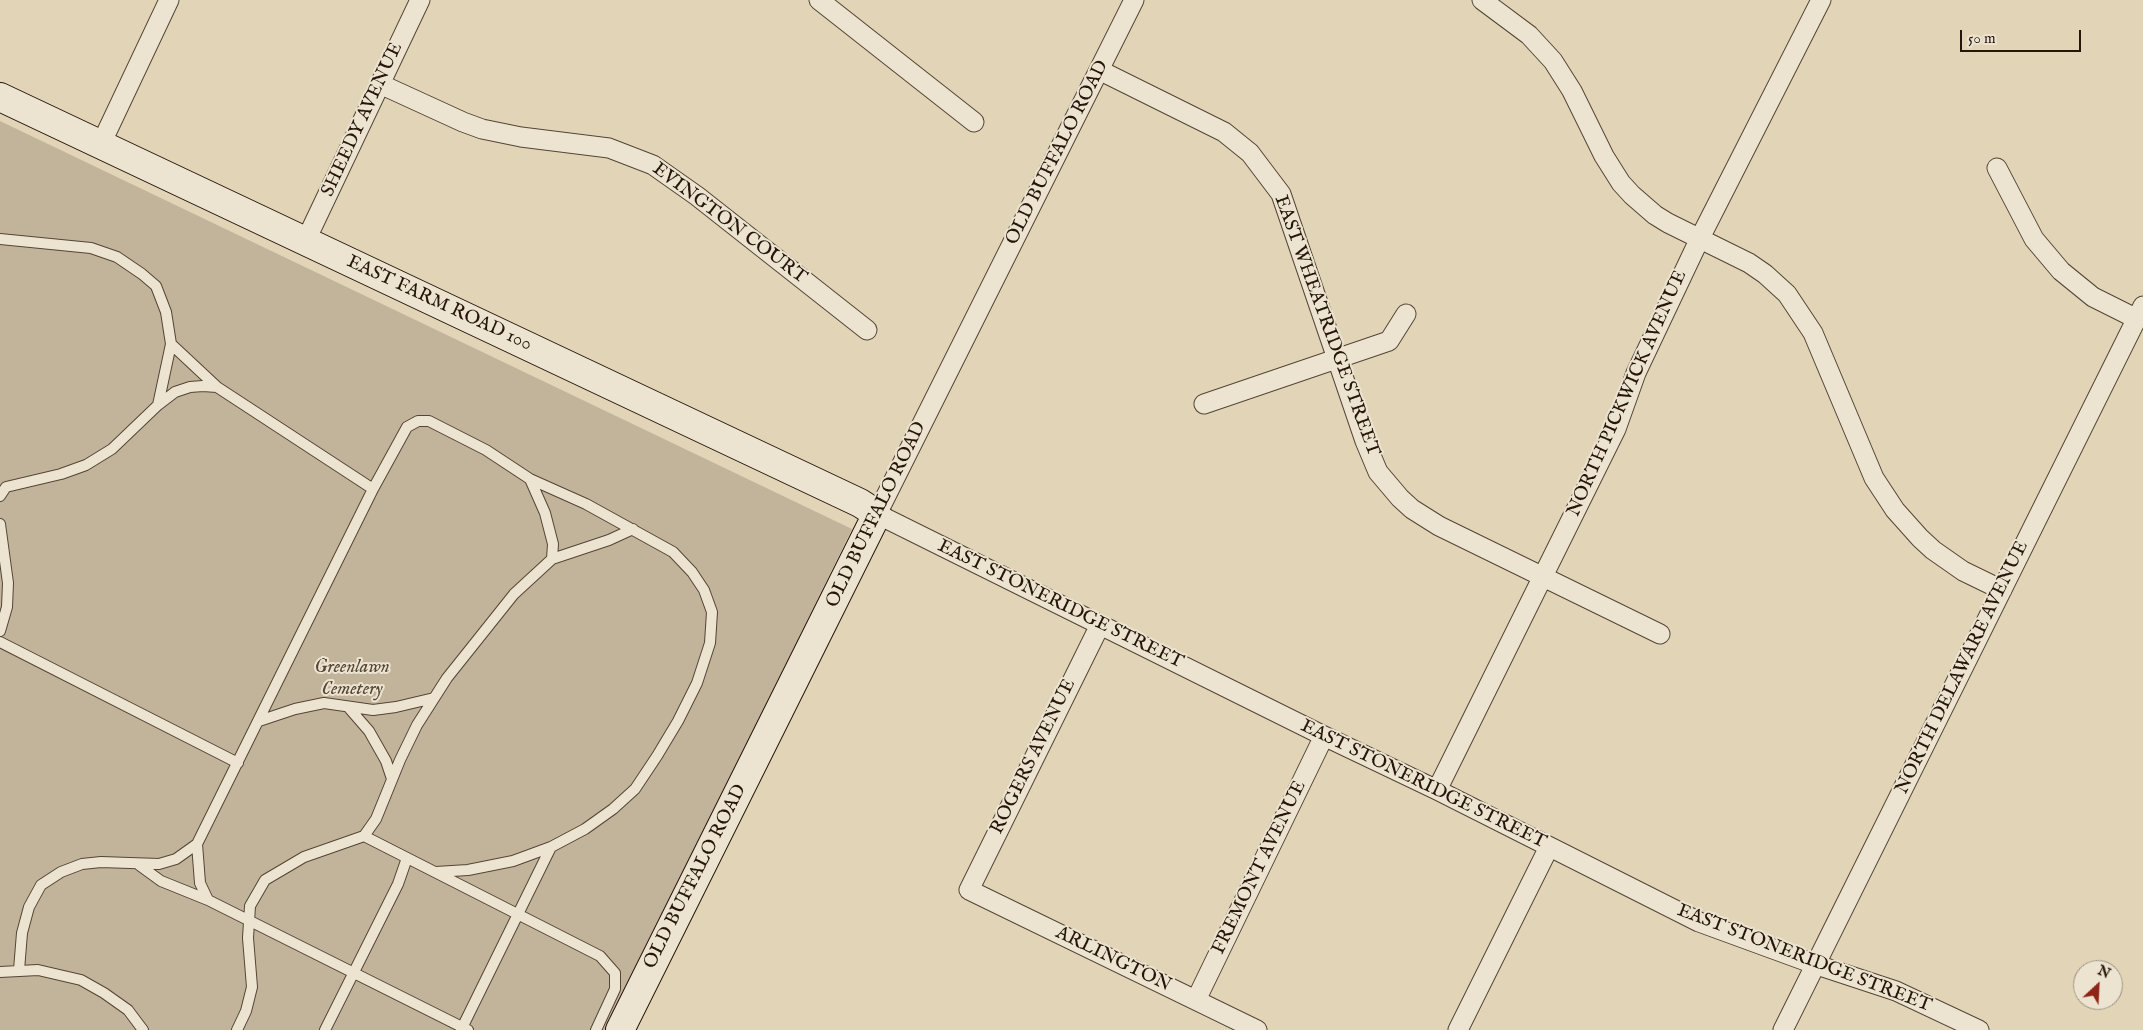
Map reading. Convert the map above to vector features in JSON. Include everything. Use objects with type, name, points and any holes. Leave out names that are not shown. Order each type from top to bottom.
[{"type":"street","points":[[101,144],[169,0]]},
{"type":"street","name":"SHEEDY AVENUE","points":[[306,240],[420,0]]},
{"type":"street","points":[[819,0],[974,122]]},
{"type":"street","name":"OLD BUFFALO ROAD","points":[[620,1030],[1134,0]]},
{"type":"street","points":[[1482,0],[1529,35],[1553,60],[1572,91],[1616,177],[1632,195],[1656,215],[1749,263],[1765,274],[1796,306],[1813,333],[1874,478],[1884,495],[1907,525],[1948,561],[2002,590]]},
{"type":"street","name":"NORTH PICKWICK AVENUE","points":[[1437,790],[1616,429],[1636,372],[1700,238],[1821,0]]},
{"type":"street","name":"EAST WHEATRIDGE STREET","points":[[1099,70],[1224,132],[1244,148],[1261,166],[1281,194],[1365,441],[1378,472],[1400,498],[1425,518],[1660,634]]},
{"type":"street","name":"EVINGTON COURT","points":[[380,84],[482,129],[521,137],[609,148],[652,165],[697,196],[867,330]]},
{"type":"street","name":"EAST FARM ROAD 100","points":[[0,96],[860,503],[877,514]]},
{"type":"street","points":[[1998,168],[2031,233],[2060,272],[2093,297],[2140,312]]},
{"type":"street","name":"NORTH DELAWARE AVENUE","points":[[1783,1030],[1814,964],[1827,943],[2140,312]]},
{"type":"street","points":[[1204,404],[1389,341],[1406,314]]},
{"type":"street","name":"EAST STONERIDGE STREET","points":[[877,514],[1711,927],[1896,991],[1979,1030]]},
{"type":"street","name":"ROGERS AVENUE","points":[[969,890],[1100,625]]},
{"type":"street","name":"FREMONT AVENUE","points":[[1196,1000],[1324,736]]},
{"type":"street","points":[[1458,1030],[1549,847]]},
{"type":"street","name":"ARLINGTON","points":[[969,890],[1257,1030]]},
{"type":"lane","points":[[0,239],[91,248],[117,257],[156,286],[166,312],[171,344],[158,405]]},
{"type":"lane","points":[[171,344],[218,388],[373,489]]},
{"type":"lane","points":[[1,493],[6,487],[61,474],[86,465],[112,449],[158,405],[175,392],[190,387],[218,388]]},
{"type":"lane","points":[[19,970],[22,933],[30,907],[41,885],[61,872],[82,864],[101,862],[139,865],[159,864],[176,859],[197,844],[373,489],[407,427],[418,421],[429,421],[448,429],[486,450],[530,479],[586,504],[673,552],[692,572],[704,590],[712,612],[710,643],[697,683],[678,721],[635,788],[614,809],[585,829],[551,847],[513,861],[468,870],[435,872]]},
{"type":"lane","points":[[530,479],[545,513],[552,544],[552,559]]},
{"type":"lane","points":[[0,524],[8,583],[7,607],[0,631]]},
{"type":"lane","points":[[236,1030],[246,1011],[252,987],[248,920],[250,906],[265,880],[304,857],[364,836],[376,819],[417,725],[452,671],[514,594],[552,559],[609,540],[633,529]]},
{"type":"lane","points":[[0,642],[238,763]]},
{"type":"lane","points":[[259,721],[295,709],[324,703],[350,708],[380,709],[434,698]]},
{"type":"lane","points":[[350,708],[369,732],[386,761],[392,779]]},
{"type":"lane","points":[[364,836],[600,956],[615,973],[615,989],[596,1030]]},
{"type":"lane","points":[[197,844],[200,883],[208,900]]},
{"type":"lane","points":[[139,865],[161,881],[208,900],[464,1029],[551,847]]},
{"type":"lane","points":[[324,1030],[398,884],[407,858]]},
{"type":"lane","points":[[0,972],[38,970],[81,980],[128,1010],[144,1030]]},
{"type":"green space","name":"Greenlawn Cemetery","points":[[0,121],[852,529],[607,1030],[0,1030]]}]
